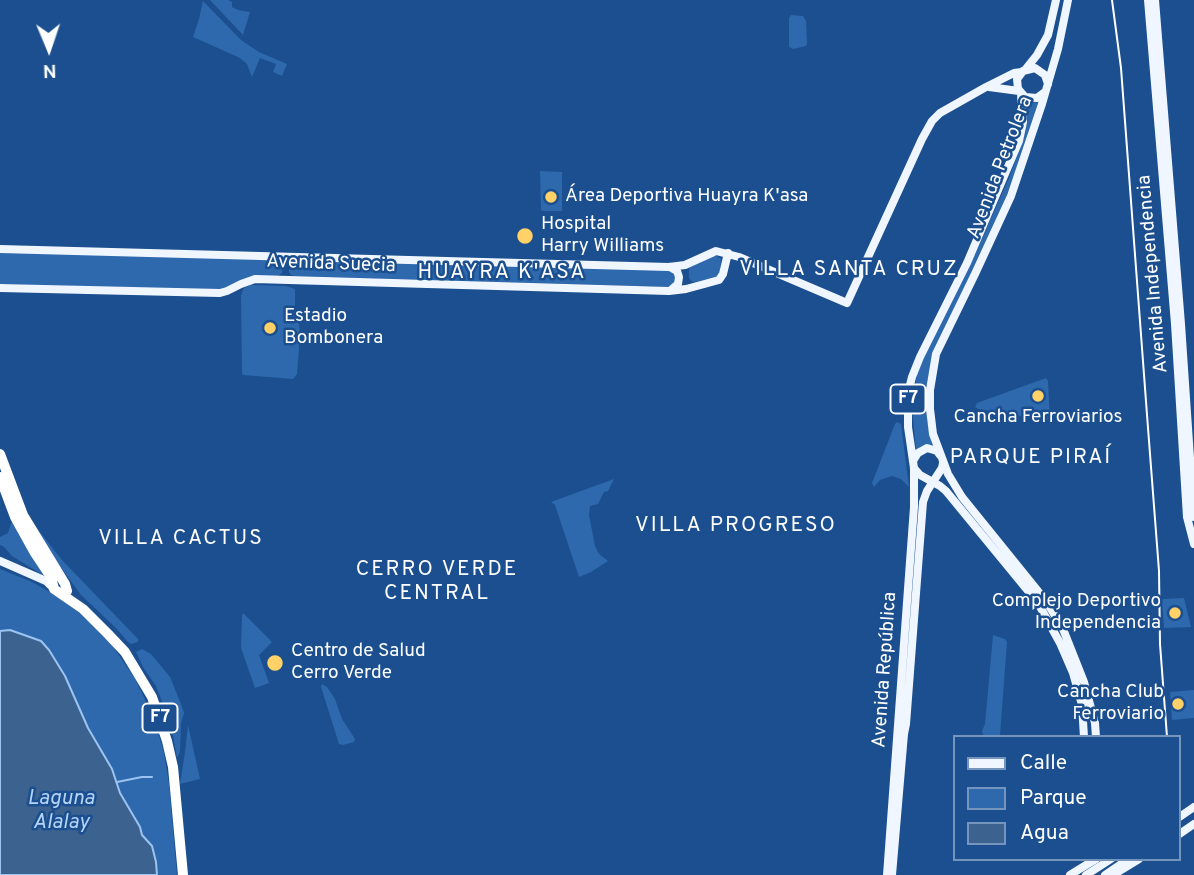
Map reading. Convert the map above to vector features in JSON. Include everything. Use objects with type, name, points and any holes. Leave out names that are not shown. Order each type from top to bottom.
[{"type":"highway","points":[[0,454],[23,515],[65,584],[67,592],[64,595]]},
{"type":"highway","points":[[0,477],[15,516],[54,581],[54,589]]},
{"type":"highway","name":"F7","points":[[54,589],[95,620],[125,652],[152,697],[173,767],[183,875]]},
{"type":"main road","name":"Avenida Petrolera","points":[[1023,71],[1037,55],[1048,35],[1056,0]]},
{"type":"main road","name":"Avenida Petrolera","points":[[1068,0],[1058,49],[1029,146],[1010,196],[936,354],[930,409],[933,434],[942,459],[962,497],[1055,614],[1081,670],[1086,704]]},
{"type":"main road","name":"Avenida Independencia","points":[[1148,0],[1188,517],[1194,544]]},
{"type":"main road","name":"Avenida Independencia","points":[[1155,0],[1194,517]]},
{"type":"main road","points":[[728,253],[847,303],[927,128],[940,113],[986,87],[1014,73],[1033,68],[1040,70],[1047,78],[1047,87],[1042,95],[1035,99],[998,87],[986,87]]},
{"type":"main road","name":"F7","points":[[1020,93],[1017,81],[1023,71]]},
{"type":"main road","name":"Avenida Petrolera","points":[[914,465],[907,412],[912,377],[975,245],[1019,141],[1023,122],[1020,93]]},
{"type":"main road","name":"Avenida Suecia","points":[[0,249],[669,267],[685,265],[716,251],[728,253],[719,280],[686,289],[669,290],[255,279],[220,293],[0,288]]},
{"type":"main road","points":[[669,267],[674,269],[679,277],[677,286],[669,290]]},
{"type":"main road","points":[[930,480],[939,473],[942,459],[937,451],[927,448],[918,453],[914,465],[920,475],[940,486],[952,497],[1038,603],[1067,659],[1086,704],[1090,735]]},
{"type":"main road","name":"Avenida República","points":[[893,875],[890,863],[912,534],[914,465]]},
{"type":"main road","name":"Avenida República","points":[[890,863],[906,724],[922,514],[930,480]]},
{"type":"main road","points":[[0,561],[46,580],[54,589]]},
{"type":"main road","points":[[0,567],[54,589]]},
{"type":"main road","points":[[1180,816],[1194,805]]},
{"type":"main road","points":[[1069,875],[1092,861]]},
{"type":"main road","points":[[1090,875],[1108,861]]},
{"type":"main road","points":[[1105,875],[1127,861]]},
{"type":"main road","points":[[1114,874],[1136,861]]},
{"type":"main road","name":"F7","points":[[886,875],[890,863]]},
{"type":"green space","points":[[210,0],[228,0],[232,2],[232,7],[250,12],[243,35]]},
{"type":"green space","points":[[203,1],[241,40],[259,52],[287,64],[282,76],[273,72],[276,64],[260,58],[252,77],[247,64],[240,58],[193,37]]},
{"type":"green space","points":[[791,15],[803,16],[806,21],[806,46],[793,49],[789,47]]},
{"type":"green space","points":[[1038,102],[1006,197],[935,348],[926,390],[927,420],[932,445],[924,445],[916,450],[912,408],[917,374],[1009,178],[1021,146],[1026,103]]},
{"type":"green space","name":"Área Deportiva Huayra K'asa","points":[[540,171],[562,172],[562,211],[541,210]]},
{"type":"green space","points":[[0,252],[279,260],[283,263],[282,273],[278,276],[251,276],[218,290],[0,284]]},
{"type":"green space","points":[[712,256],[721,259],[720,273],[715,278],[691,281],[689,268]]},
{"type":"green space","points":[[293,260],[670,270],[673,271],[676,281],[669,287],[295,276],[289,272],[289,264]]},
{"type":"green space","name":"Estadio Bombonera","points":[[251,285],[286,286],[295,289],[295,323],[299,323],[300,336],[297,374],[293,379],[242,373],[241,295],[244,288]]},
{"type":"green space","points":[[1046,378],[1050,421],[975,407],[977,403]]},
{"type":"green space","points":[[897,422],[901,424],[909,487],[901,479],[892,476],[880,480],[874,487],[872,483]]},
{"type":"green space","points":[[614,479],[598,504],[590,506],[589,515],[595,546],[599,554],[608,561],[579,577],[555,505],[551,502]]},
{"type":"green space","points":[[14,521],[46,577],[12,556],[0,545],[0,537],[8,533]]},
{"type":"green space","points":[[32,522],[62,560],[138,642],[131,644],[127,641],[81,595]]},
{"type":"green space","points":[[0,569],[32,582],[81,614],[112,645],[135,679],[154,718],[164,753],[177,875],[157,875],[152,846],[142,835],[120,793],[112,769],[49,650],[41,641],[23,634],[10,630],[0,631]]},
{"type":"green space","name":"Complejo Deportivo Independencia","points":[[1184,598],[1191,627],[1164,628],[1162,599]]},
{"type":"green space","points":[[243,613],[272,642],[259,655],[269,683],[255,688],[241,648]]},
{"type":"green space","points":[[993,635],[1007,642],[1000,735],[983,735]]},
{"type":"green space","points":[[142,649],[151,654],[170,677],[184,713],[177,758],[172,730],[156,686],[136,652]]},
{"type":"green space","points":[[322,684],[335,699],[342,719],[355,739],[354,742],[339,744]]},
{"type":"green space","points":[[1194,690],[1194,718],[1172,720],[1170,692]]},
{"type":"green space","points":[[188,725],[200,779],[180,784],[185,752]]},
{"type":"water","name":"Laguna Alalay","points":[[10,630],[41,641],[65,676],[88,728],[112,769],[120,793],[142,835],[152,846],[157,875],[0,875],[0,631]]},
{"type":"waterway","points":[[117,782],[152,777]]},
{"type":"tram line","points":[[1112,0],[1121,68],[1159,571],[1160,644],[1167,735]]},
{"type":"place","name":"Área Deportiva Huayra K'asa","points":[[551,197]]},
{"type":"place","name":"Hospital Harry Williams","points":[[525,236]]},
{"type":"place","name":"Estadio Bombonera","points":[[270,328]]},
{"type":"place","name":"Cancha Ferroviarios","points":[[1038,396]]},
{"type":"place","name":"Complejo Deportivo Independencia","points":[[1175,613]]},
{"type":"place","name":"Centro de Salud Cerro Verde","points":[[275,663]]},
{"type":"place","name":"Cancha Club Ferroviario","points":[[1178,704]]},
{"type":"district","name":"VILLA SANTA CRUZ","points":[[849,271]]},
{"type":"district","name":"HUAYRA K'ASA","points":[[502,274]]},
{"type":"district","name":"PARQUE PIRAÍ","points":[[1031,459]]},
{"type":"district","name":"VILLA PROGRESO","points":[[736,527]]},
{"type":"district","name":"VILLA CACTUS","points":[[181,540]]},
{"type":"district","name":"CERRO VERDE CENTRAL","points":[[437,583]]}]
